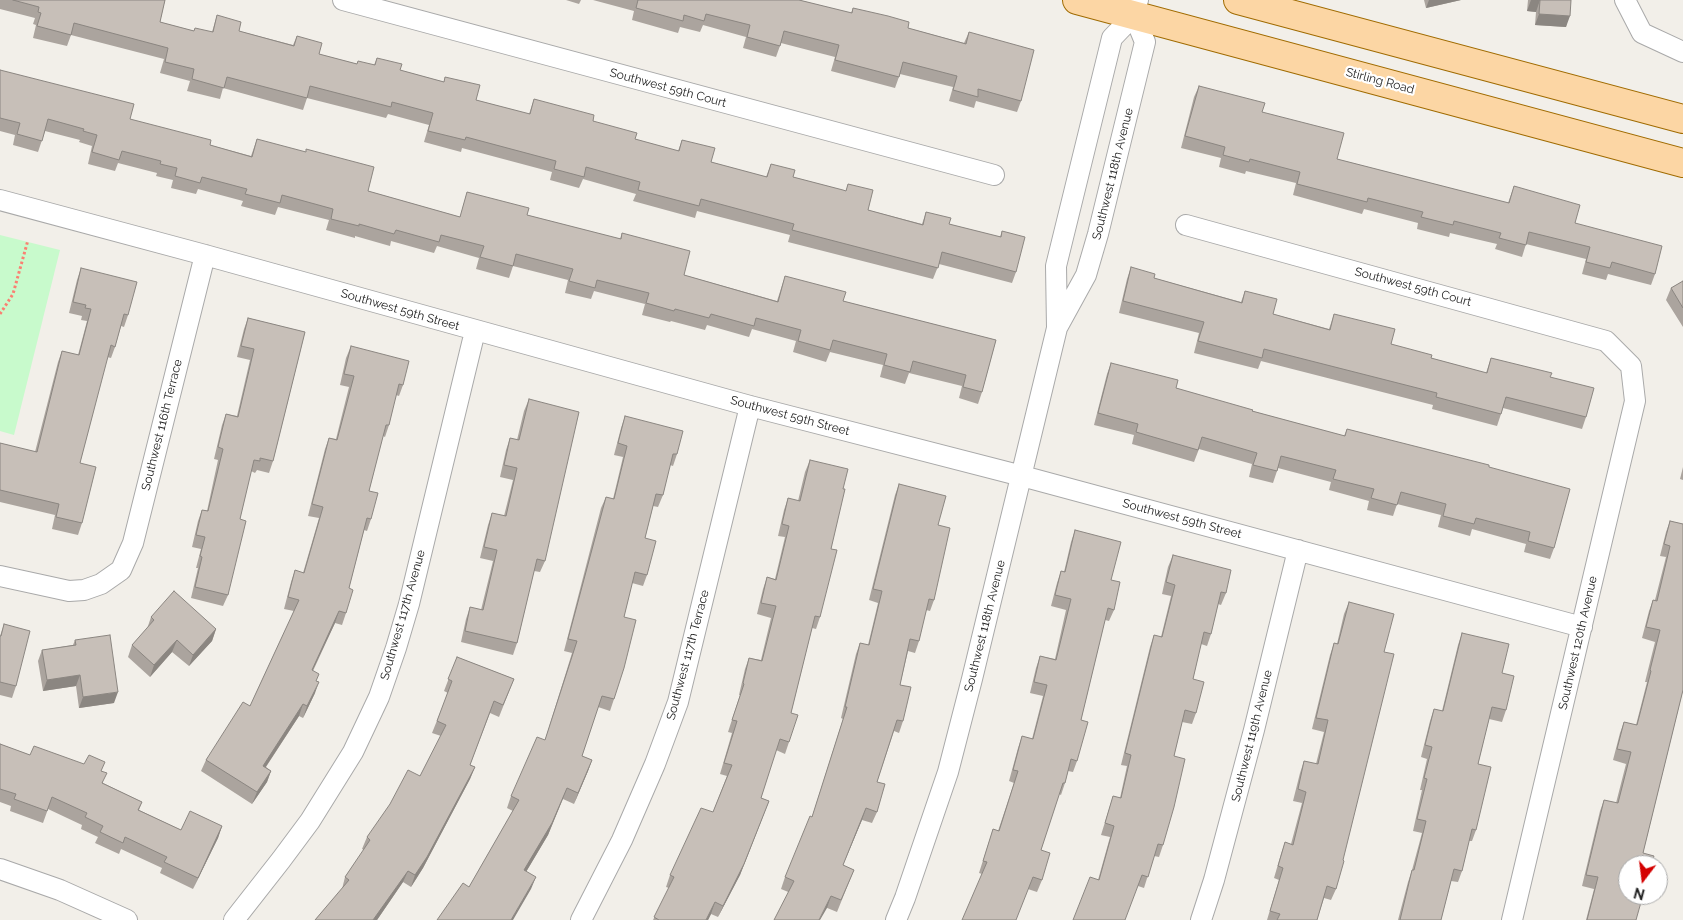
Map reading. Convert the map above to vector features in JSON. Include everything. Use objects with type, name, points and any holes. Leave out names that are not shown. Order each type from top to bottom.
[{"type":"main road","name":"Stirling Road","points":[[1077,0],[1136,7],[1683,163]]},
{"type":"main road","points":[[1238,0],[1683,119]]},
{"type":"street","name":"Southwest 59th Court","points":[[343,0],[994,175]]},
{"type":"street","points":[[1625,0],[1642,33],[1683,52]]},
{"type":"street","name":"Southwest 118th Avenue","points":[[896,920],[948,772],[1022,476],[1056,328],[1056,266],[1112,38],[1136,7]]},
{"type":"street","name":"Southwest 118th Avenue","points":[[1056,328],[1086,275],[1098,234],[1145,42],[1136,7]]},
{"type":"street","name":"Southwest 59th Street","points":[[0,200],[750,406],[1022,476],[1582,627]]},
{"type":"street","name":"Southwest 59th Court","points":[[1186,225],[1606,340],[1631,366]]},
{"type":"street","name":"Southwest 116th Terrace","points":[[0,576],[69,591],[84,590],[101,584],[121,570],[133,543],[205,255]]},
{"type":"street","name":"Southwest 117th Avenue","points":[[234,920],[310,821],[353,752],[379,697],[396,648],[408,604],[475,331]]},
{"type":"street","name":"Southwest 120th Avenue","points":[[1512,920],[1635,401],[1631,366]]},
{"type":"street","name":"Southwest 117th Terrace","points":[[581,920],[622,840],[655,764],[678,702],[750,406]]},
{"type":"street","name":"Southwest 119th Avenue","points":[[1201,920],[1214,880],[1254,730],[1298,550]]},
{"type":"street","points":[[0,869],[60,890],[127,920]]},
{"type":"path","points":[[0,314],[13,294],[28,240]]},
{"type":"green space","points":[[0,235],[60,250],[14,435],[0,431]]},
{"type":"building","points":[[13,0],[165,0],[160,22],[194,31],[195,28],[213,32],[217,15],[241,22],[239,31],[294,46],[297,36],[322,43],[319,54],[357,64],[358,61],[375,65],[377,58],[402,64],[400,70],[444,82],[445,77],[480,85],[476,100],[530,114],[534,99],[594,115],[593,121],[637,133],[635,139],[679,151],[682,140],[715,148],[711,162],[767,177],[771,164],[795,170],[793,177],[846,191],[848,184],[873,190],[868,210],[923,225],[926,212],[951,218],[949,224],[1001,237],[1002,231],[1025,237],[1016,272],[942,252],[938,268],[792,230],[794,224],[701,199],[699,206],[638,190],[640,182],[586,167],[584,177],[554,169],[556,161],[466,137],[465,140],[428,131],[433,113],[392,102],[391,107],[310,86],[307,98],[227,77],[224,88],[192,79],[194,69],[165,62],[168,48],[74,23],[71,35],[37,26],[41,13],[38,12],[39,7]]},
{"type":"building","points":[[638,0],[799,0],[852,13],[853,8],[888,16],[909,22],[908,28],[966,44],[969,32],[1034,50],[1021,101],[978,89],[978,97],[953,90],[957,76],[903,62],[899,77],[835,60],[839,45],[784,31],[780,46],[747,37],[750,25],[706,14],[704,21],[684,15],[683,21],[636,8]]},
{"type":"building","points":[[1540,0],[1571,0],[1570,16],[1539,14]]},
{"type":"building","points":[[0,70],[134,104],[130,119],[211,140],[210,145],[252,157],[257,139],[306,152],[306,149],[374,167],[368,191],[460,217],[467,192],[529,208],[527,215],[621,239],[622,233],[690,251],[684,275],[778,302],[785,276],[846,292],[843,301],[996,340],[982,392],[963,387],[966,375],[913,361],[910,372],[884,365],[887,354],[833,340],[830,350],[798,341],[801,330],[756,318],[754,326],[711,314],[709,318],[675,309],[674,311],[646,303],[649,293],[597,280],[595,288],[569,281],[573,269],[516,254],[513,266],[480,257],[484,246],[441,235],[439,242],[396,230],[394,234],[359,224],[359,226],[331,219],[333,209],[282,195],[280,203],[245,194],[247,189],[202,177],[200,183],[175,176],[177,168],[160,164],[161,161],[122,151],[119,160],[92,152],[97,135],[83,131],[84,129],[48,119],[42,141],[17,134],[20,123],[0,118]]},
{"type":"building","points":[[1199,86],[1265,103],[1262,112],[1344,133],[1337,159],[1509,203],[1514,186],[1580,205],[1575,223],[1662,246],[1655,274],[1612,262],[1610,268],[1586,262],[1590,247],[1529,232],[1526,245],[1499,238],[1501,233],[1454,221],[1453,225],[1421,217],[1423,212],[1368,198],[1367,202],[1297,184],[1300,172],[1250,159],[1249,162],[1223,155],[1225,147],[1185,136]]},
{"type":"building","points":[[1131,267],[1155,274],[1154,278],[1242,303],[1245,291],[1277,299],[1273,314],[1330,330],[1334,314],[1395,329],[1391,344],[1432,355],[1431,358],[1487,373],[1491,358],[1552,373],[1550,377],[1594,388],[1586,417],[1506,397],[1501,414],[1436,397],[1437,393],[1264,349],[1262,358],[1198,341],[1204,322],[1123,301]]},
{"type":"building","points":[[81,268],[137,282],[128,315],[124,314],[115,347],[111,345],[80,463],[96,467],[82,523],[56,517],[59,504],[0,490],[0,443],[37,452],[62,351],[79,355],[91,309],[85,308],[86,305],[73,302]]},
{"type":"building","points":[[1683,281],[1683,308],[1671,288]]},
{"type":"building","points":[[248,318],[305,332],[273,461],[260,458],[260,461],[254,460],[240,519],[246,521],[228,595],[195,587],[205,537],[196,535],[202,510],[208,511],[223,449],[218,447],[226,414],[238,417],[254,349],[241,346]]},
{"type":"building","points":[[351,346],[409,361],[403,385],[399,384],[389,425],[386,425],[369,491],[378,493],[371,519],[367,518],[349,588],[353,590],[346,613],[339,611],[312,670],[319,674],[316,681],[319,682],[307,706],[303,704],[263,766],[271,771],[257,792],[206,760],[243,702],[250,706],[299,600],[288,597],[295,570],[304,573],[323,507],[312,504],[329,438],[337,440],[354,376],[344,374]]},
{"type":"building","points":[[1111,363],[1178,380],[1176,388],[1252,411],[1345,436],[1347,429],[1489,465],[1489,467],[1570,489],[1554,548],[1528,541],[1530,532],[1476,518],[1474,524],[1443,516],[1446,504],[1401,492],[1397,505],[1371,498],[1374,489],[1333,479],[1336,470],[1281,456],[1277,471],[1253,465],[1257,453],[1202,437],[1198,450],[1136,432],[1138,424],[1098,413]]},
{"type":"building","points":[[529,399],[579,412],[545,561],[537,559],[517,643],[465,631],[470,607],[483,610],[497,550],[484,547],[492,513],[506,516],[517,468],[504,465],[510,438],[519,440]]},
{"type":"building","points":[[625,416],[683,431],[677,454],[673,454],[663,495],[656,494],[645,538],[656,541],[647,575],[635,572],[624,617],[636,620],[624,668],[614,699],[602,696],[582,756],[592,760],[578,793],[567,788],[552,823],[524,870],[536,877],[511,920],[437,920],[463,883],[469,887],[519,800],[511,796],[537,737],[545,740],[577,641],[568,639],[606,497],[614,499],[627,446],[618,443]]},
{"type":"building","points":[[810,460],[848,469],[831,549],[837,550],[820,617],[815,616],[791,713],[798,715],[789,742],[780,739],[761,798],[769,801],[744,864],[723,906],[715,902],[706,920],[659,920],[654,917],[674,877],[670,875],[701,808],[713,812],[732,765],[724,763],[737,721],[732,720],[744,684],[749,658],[762,661],[776,606],[761,603],[767,577],[776,580],[789,526],[782,524],[788,498],[800,501]]},
{"type":"building","points":[[899,484],[946,496],[938,525],[950,528],[934,600],[929,599],[919,641],[910,639],[900,685],[911,687],[903,721],[897,720],[877,782],[885,784],[877,812],[866,808],[843,865],[854,870],[841,900],[831,896],[819,920],[774,920],[794,881],[785,877],[810,816],[812,817],[847,707],[845,707],[860,643],[869,645],[882,591],[873,589]]},
{"type":"building","points":[[1670,521],[1683,524],[1683,690],[1643,853],[1650,855],[1618,855],[1618,905],[1640,905],[1636,920],[1587,920],[1598,877],[1586,875],[1604,800],[1618,803],[1631,752],[1617,749],[1624,722],[1637,725],[1660,630],[1646,627],[1653,600],[1657,601],[1670,546],[1664,544]]},
{"type":"building","points":[[1075,530],[1121,542],[1111,580],[1120,582],[1114,610],[1108,608],[1081,720],[1088,722],[1077,761],[1071,759],[1065,783],[1063,783],[1041,850],[1050,853],[1042,880],[1033,877],[1016,920],[962,920],[987,862],[983,861],[993,829],[999,831],[1018,771],[1013,770],[1022,736],[1033,739],[1047,685],[1034,682],[1040,656],[1056,660],[1071,599],[1055,595],[1061,571],[1065,572]]},
{"type":"building","points":[[1173,555],[1231,570],[1226,593],[1221,592],[1211,634],[1204,632],[1193,679],[1204,682],[1196,713],[1185,710],[1174,756],[1185,759],[1174,807],[1163,845],[1158,844],[1148,877],[1142,875],[1125,920],[1073,920],[1090,877],[1099,880],[1114,826],[1105,823],[1113,796],[1121,798],[1131,755],[1125,753],[1154,635],[1162,637],[1175,585],[1166,582]]},
{"type":"building","points":[[174,591],[216,629],[193,655],[177,640],[154,665],[132,645],[154,620],[151,617]]},
{"type":"building","points":[[1349,602],[1394,614],[1384,652],[1394,654],[1336,889],[1327,886],[1317,920],[1277,920],[1280,914],[1270,911],[1283,868],[1278,866],[1285,842],[1293,845],[1306,792],[1298,789],[1304,761],[1318,764],[1328,720],[1316,718],[1334,643],[1338,644]]},
{"type":"building","points":[[4,624],[30,631],[16,686],[0,682],[0,636]]},
{"type":"building","points":[[1462,633],[1509,644],[1502,673],[1514,676],[1506,710],[1492,707],[1478,764],[1491,767],[1476,830],[1472,829],[1462,871],[1454,869],[1441,920],[1400,920],[1426,821],[1417,819],[1427,779],[1424,778],[1432,747],[1425,745],[1434,709],[1443,711]]},
{"type":"building","points":[[110,635],[118,692],[83,697],[80,675],[47,680],[42,650],[76,645],[75,640]]},
{"type":"building","points":[[457,657],[514,679],[503,705],[494,701],[470,765],[475,767],[427,857],[415,875],[408,871],[373,920],[315,920],[349,880],[345,877],[370,840],[367,837],[390,804],[408,770],[420,776],[446,725],[437,721],[452,681],[448,679]]},
{"type":"building","points":[[0,744],[30,755],[34,746],[84,764],[89,755],[105,762],[101,771],[107,773],[102,783],[142,802],[138,810],[181,830],[190,811],[222,826],[198,878],[164,862],[167,857],[125,837],[123,843],[100,832],[103,826],[85,817],[87,813],[52,797],[47,811],[14,799],[16,794],[0,789]]}]
